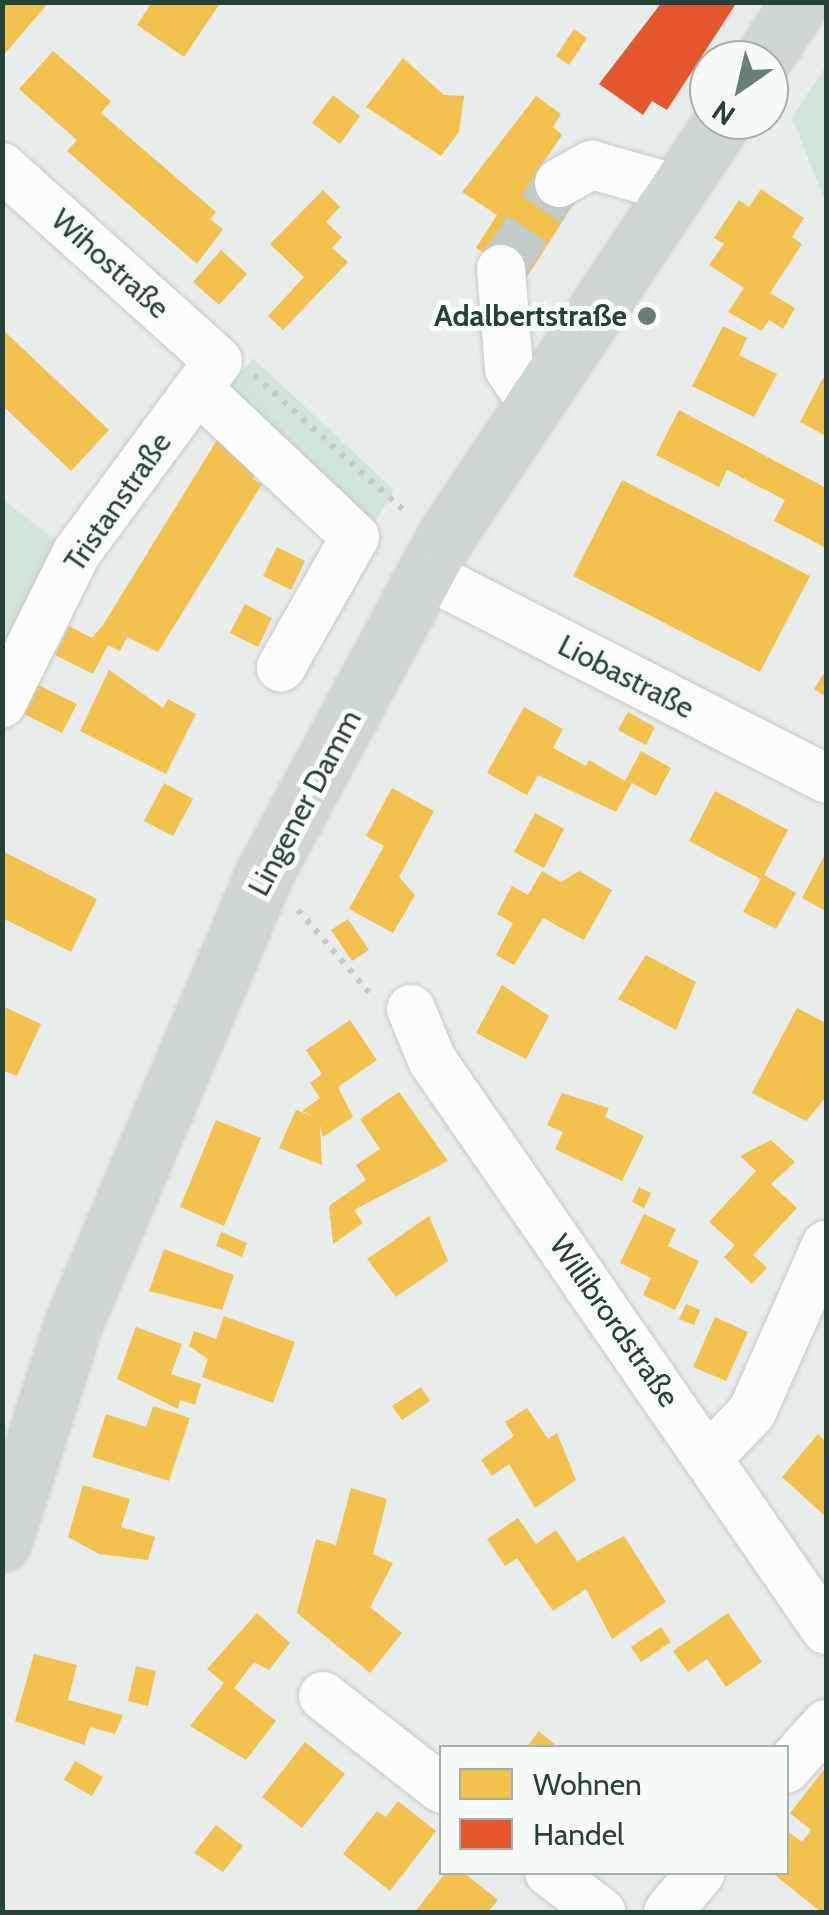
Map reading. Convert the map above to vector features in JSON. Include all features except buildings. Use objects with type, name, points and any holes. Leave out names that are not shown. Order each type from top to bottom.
[{"type":"main road","points":[[775,40],[800,2]]},
{"type":"main road","name":"Lingener Damm","points":[[2,1544],[73,1324],[266,870],[436,555],[710,140]]},
{"type":"street","points":[[559,183],[592,165],[677,190]]},
{"type":"street","name":"Wihostraße","points":[[6,176],[208,375],[355,537],[281,666]]},
{"type":"street","points":[[502,269],[509,369],[533,404]]},
{"type":"street","name":"Tristanstraße","points":[[2,703],[77,552],[208,375]]},
{"type":"street","name":"Liobastraße","points":[[436,555],[826,780]]},
{"type":"street","name":"Willibrordstraße","points":[[410,1009],[432,1060],[826,1630]]},
{"type":"street","points":[[708,1456],[752,1412],[826,1245]]},
{"type":"street","points":[[323,1696],[439,1787]]},
{"type":"street","points":[[789,1766],[826,1724]]},
{"type":"street","points":[[553,1875],[601,1912]]},
{"type":"street","points":[[668,1912],[699,1875]]},
{"type":"path","points":[[208,375],[240,362],[400,509],[436,555]]},
{"type":"path","points":[[266,870],[364,995],[410,1009]]},
{"type":"green space","points":[[826,66],[826,204],[792,117]]},
{"type":"green space","points":[[253,358],[394,490],[367,536],[220,399]]},
{"type":"green space","points":[[3,500],[61,544],[3,651]]},
{"type":"tunnel","points":[[501,269],[559,183]]},
{"type":"place","name":"Adalbertstraße","points":[[647,316]]}]
